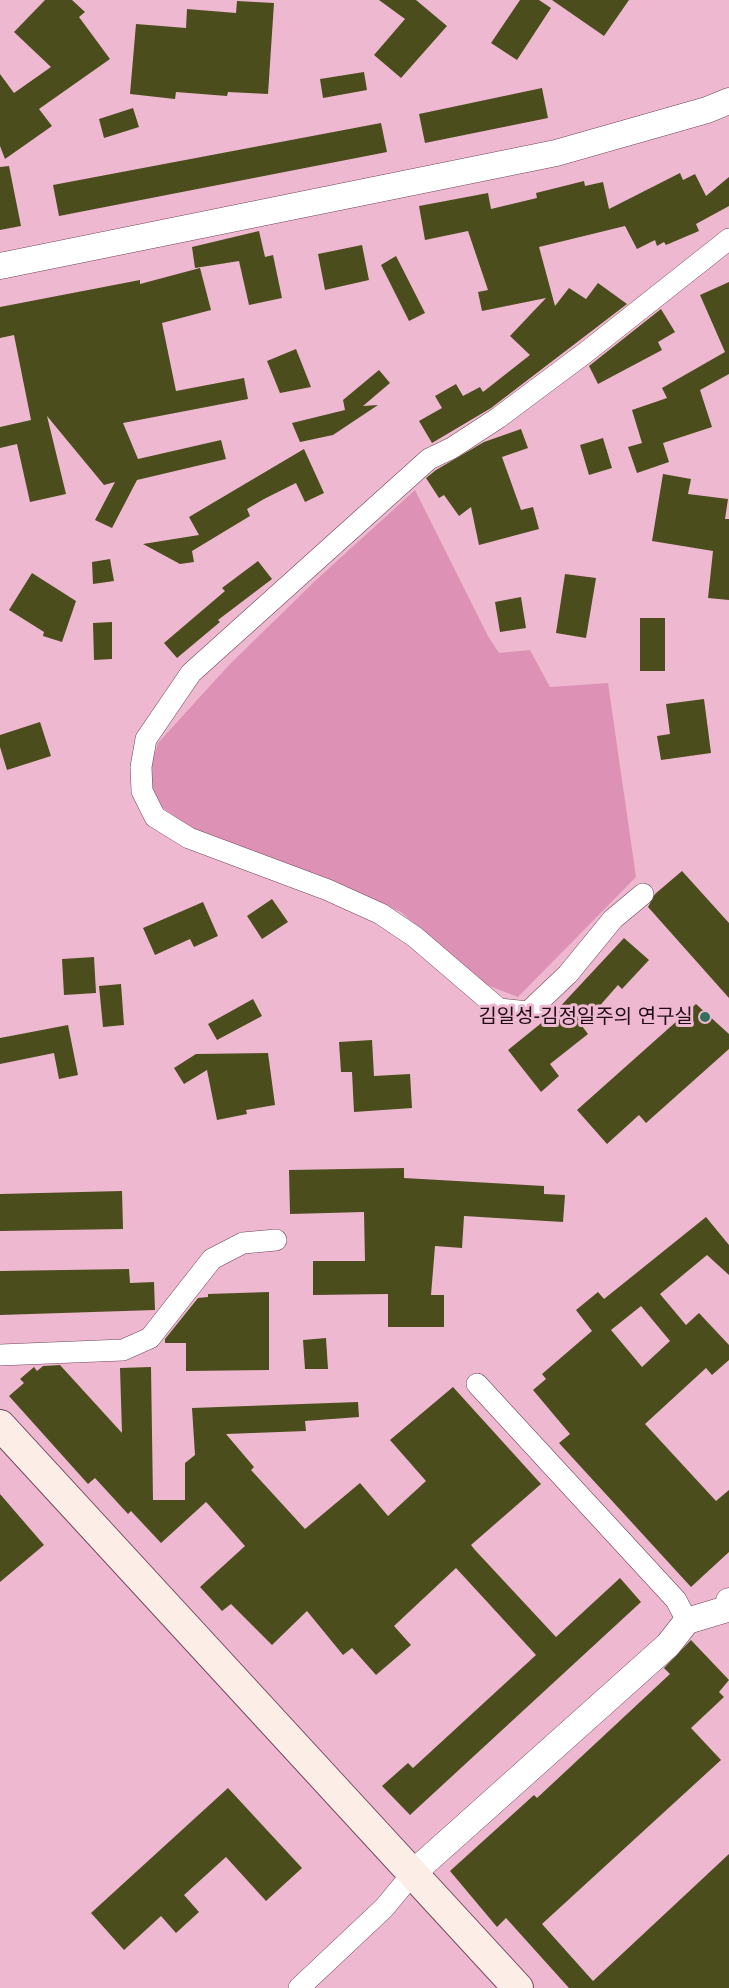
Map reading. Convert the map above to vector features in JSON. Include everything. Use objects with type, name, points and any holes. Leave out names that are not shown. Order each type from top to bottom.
[{"type":"main road","points":[[0,1425],[518,1988]]},
{"type":"street","points":[[0,266],[556,153],[707,110],[729,100]]},
{"type":"street","points":[[643,894],[613,919],[568,974],[528,1012],[499,1010],[415,937],[381,914],[328,890],[189,838],[155,817],[142,791],[141,767],[146,739],[190,673],[429,459],[452,448],[507,411],[729,239]]},
{"type":"street","points":[[0,1355],[123,1350],[150,1338],[212,1259],[243,1243],[276,1240]]},
{"type":"street","points":[[477,1384],[676,1600],[687,1621]]},
{"type":"street","points":[[299,1988],[384,1908],[413,1873],[668,1645],[687,1621],[728,1608]]},
{"type":"shaded area","points":[[415,490],[488,636],[499,653],[530,650],[550,687],[608,683],[636,877],[518,997],[482,983],[401,912],[271,857],[203,836],[163,808],[152,789],[149,771],[158,743],[229,665],[315,581]]},
{"type":"building","points":[[45,0],[72,0],[85,12],[79,17],[110,59],[39,109],[52,126],[5,159],[0,146],[0,74],[14,93],[51,67],[14,32]]},
{"type":"building","points":[[379,0],[416,0],[447,26],[401,78],[374,55],[405,19]]},
{"type":"building","points":[[520,0],[539,0],[551,8],[517,60],[491,43]]},
{"type":"building","points":[[552,0],[629,0],[604,36]]},
{"type":"building","points":[[237,1],[274,3],[268,94],[228,92],[227,96],[176,92],[175,99],[130,94],[136,24],[186,28],[187,9],[236,13]]},
{"type":"building","points":[[364,72],[367,90],[323,98],[320,79]]},
{"type":"building","points":[[542,88],[548,118],[425,143],[419,114]]},
{"type":"building","points":[[133,108],[139,127],[104,138],[99,119]]},
{"type":"building","points":[[381,123],[387,152],[59,216],[53,185]]},
{"type":"building","points":[[9,166],[21,226],[0,230],[0,167]]},
{"type":"building","points":[[680,173],[683,180],[695,174],[706,196],[729,177],[729,206],[696,224],[699,231],[666,245],[664,242],[657,246],[655,240],[637,249],[625,226],[539,247],[555,306],[569,288],[586,299],[598,283],[627,304],[491,408],[432,443],[419,421],[442,408],[435,396],[456,384],[463,396],[480,387],[483,392],[530,355],[510,336],[546,298],[482,311],[478,292],[488,290],[468,231],[425,240],[419,206],[488,193],[491,209],[537,198],[536,193],[584,181],[585,186],[603,182],[609,209]]},
{"type":"building","points":[[259,231],[265,257],[273,255],[282,298],[249,305],[239,261],[195,268],[192,247]]},
{"type":"building","points":[[362,245],[369,280],[325,290],[318,254]]},
{"type":"building","points":[[396,256],[425,313],[409,321],[381,265]]},
{"type":"building","points":[[200,268],[211,310],[162,323],[176,391],[244,378],[248,399],[123,423],[138,459],[221,440],[226,459],[137,480],[112,528],[95,520],[115,482],[104,485],[47,416],[66,494],[30,502],[17,444],[0,448],[0,427],[31,420],[14,335],[0,338],[0,307],[140,280],[140,284]]},
{"type":"building","points":[[729,282],[729,374],[700,390],[712,427],[663,443],[669,462],[637,473],[628,447],[642,443],[632,410],[667,398],[662,388],[725,352],[700,295]]},
{"type":"building","points":[[661,309],[675,332],[658,342],[662,350],[598,384],[589,366]]},
{"type":"building","points":[[296,349],[311,387],[280,393],[267,361]]},
{"type":"building","points":[[379,370],[390,383],[363,406],[378,405],[333,435],[300,442],[292,423],[345,410],[343,400]]},
{"type":"building","points":[[521,429],[528,448],[502,457],[521,510],[533,507],[539,529],[479,545],[471,507],[459,516],[444,495],[439,498],[426,478],[484,442]]},
{"type":"building","points":[[603,438],[612,468],[589,475],[580,445]]},
{"type":"building","points":[[304,449],[324,493],[305,502],[296,483],[264,499],[247,509],[250,516],[192,551],[194,562],[180,564],[143,544],[199,535],[189,517]]},
{"type":"building","points":[[663,474],[691,479],[688,494],[728,499],[725,519],[729,519],[729,600],[708,598],[713,551],[652,541]]},
{"type":"building","points":[[110,559],[114,581],[93,584],[92,562]]},
{"type":"building","points":[[258,561],[272,579],[218,620],[220,622],[177,658],[164,643],[225,591],[222,588]]},
{"type":"building","points":[[32,573],[76,601],[62,642],[43,636],[44,632],[9,610]]},
{"type":"building","points":[[565,574],[596,578],[586,638],[556,633]]},
{"type":"building","points":[[521,597],[526,628],[500,632],[495,602]]},
{"type":"building","points":[[640,618],[665,618],[665,671],[640,671]]},
{"type":"building","points":[[112,622],[112,659],[94,660],[93,623]]},
{"type":"building","points":[[704,699],[711,753],[661,760],[657,736],[670,734],[666,704]]},
{"type":"building","points":[[40,722],[51,756],[7,770],[0,747],[0,735]]},
{"type":"building","points":[[682,871],[729,923],[729,998],[648,907],[655,894]]},
{"type":"building","points":[[272,899],[288,922],[262,939],[247,916]]},
{"type":"building","points":[[203,902],[218,936],[194,947],[190,939],[155,955],[143,928]]},
{"type":"building","points":[[624,938],[649,960],[622,989],[618,985],[582,1026],[588,1034],[550,1064],[559,1076],[541,1092],[508,1050],[555,1012]]},
{"type":"building","points":[[94,957],[96,993],[64,995],[62,959]]},
{"type":"building","points":[[121,984],[124,1025],[103,1027],[99,986]]},
{"type":"building","points":[[253,999],[262,1016],[217,1040],[208,1024]]},
{"type":"building","points":[[696,1004],[729,1034],[729,1049],[646,1123],[639,1115],[607,1144],[577,1110]]},
{"type":"building","points":[[68,1025],[78,1075],[59,1079],[54,1053],[0,1064],[0,1038]]},
{"type":"building","points":[[372,1040],[374,1076],[410,1074],[412,1108],[354,1112],[352,1072],[341,1072],[339,1042]]},
{"type":"building","points":[[268,1053],[275,1105],[246,1110],[247,1114],[217,1120],[207,1070],[184,1084],[174,1068],[196,1054]]},
{"type":"building","points":[[404,1168],[404,1178],[544,1186],[544,1194],[565,1195],[563,1222],[464,1216],[462,1248],[435,1246],[431,1295],[444,1295],[444,1327],[388,1327],[388,1294],[313,1295],[313,1261],[365,1261],[364,1212],[290,1214],[289,1170]]},
{"type":"building","points":[[122,1191],[123,1229],[0,1231],[0,1194]]},
{"type":"building","points":[[706,1217],[729,1245],[729,1275],[707,1255],[660,1294],[686,1325],[699,1313],[729,1345],[729,1360],[712,1375],[706,1368],[645,1424],[716,1501],[729,1490],[729,1552],[691,1587],[559,1443],[570,1434],[533,1390],[546,1379],[542,1374],[592,1331],[576,1310],[598,1292],[604,1299]],"holes":[[[641,1306],[670,1341],[642,1367],[611,1330]]]},
{"type":"building","points":[[129,1269],[130,1283],[154,1282],[155,1310],[0,1315],[0,1271]]},
{"type":"building","points":[[269,1292],[269,1370],[186,1371],[186,1343],[165,1343],[165,1339],[198,1298],[208,1297],[208,1294]]},
{"type":"building","points":[[326,1338],[328,1369],[305,1369],[303,1340]]},
{"type":"building","points":[[60,1365],[122,1433],[120,1368],[151,1367],[153,1500],[185,1500],[185,1463],[195,1455],[192,1408],[358,1402],[359,1417],[305,1421],[306,1431],[226,1434],[254,1467],[251,1470],[305,1529],[360,1483],[388,1516],[426,1481],[390,1440],[453,1387],[541,1484],[471,1545],[475,1550],[556,1637],[620,1578],[641,1602],[410,1815],[382,1786],[408,1763],[413,1768],[536,1655],[456,1568],[394,1626],[411,1645],[376,1675],[352,1648],[343,1655],[307,1611],[272,1645],[231,1604],[222,1611],[200,1587],[245,1546],[206,1502],[161,1543],[131,1511],[128,1514],[95,1478],[88,1484],[9,1396],[24,1383],[20,1379],[34,1367],[37,1371],[43,1366]]},
{"type":"building","points":[[0,1494],[44,1545],[0,1582]]},
{"type":"building","points":[[691,1640],[729,1680],[719,1692],[724,1697],[691,1728],[721,1760],[542,1924],[593,1981],[729,1854],[729,1988],[569,1988],[506,1918],[497,1927],[450,1871],[534,1795],[537,1798],[670,1674],[664,1668]]},
{"type":"building","points":[[228,1788],[302,1868],[266,1901],[226,1857],[184,1895],[199,1912],[176,1933],[161,1916],[124,1950],[91,1913]]},
{"type":"place","name":"김일성-김정일주의 연구실","points":[[705,1017]]}]
